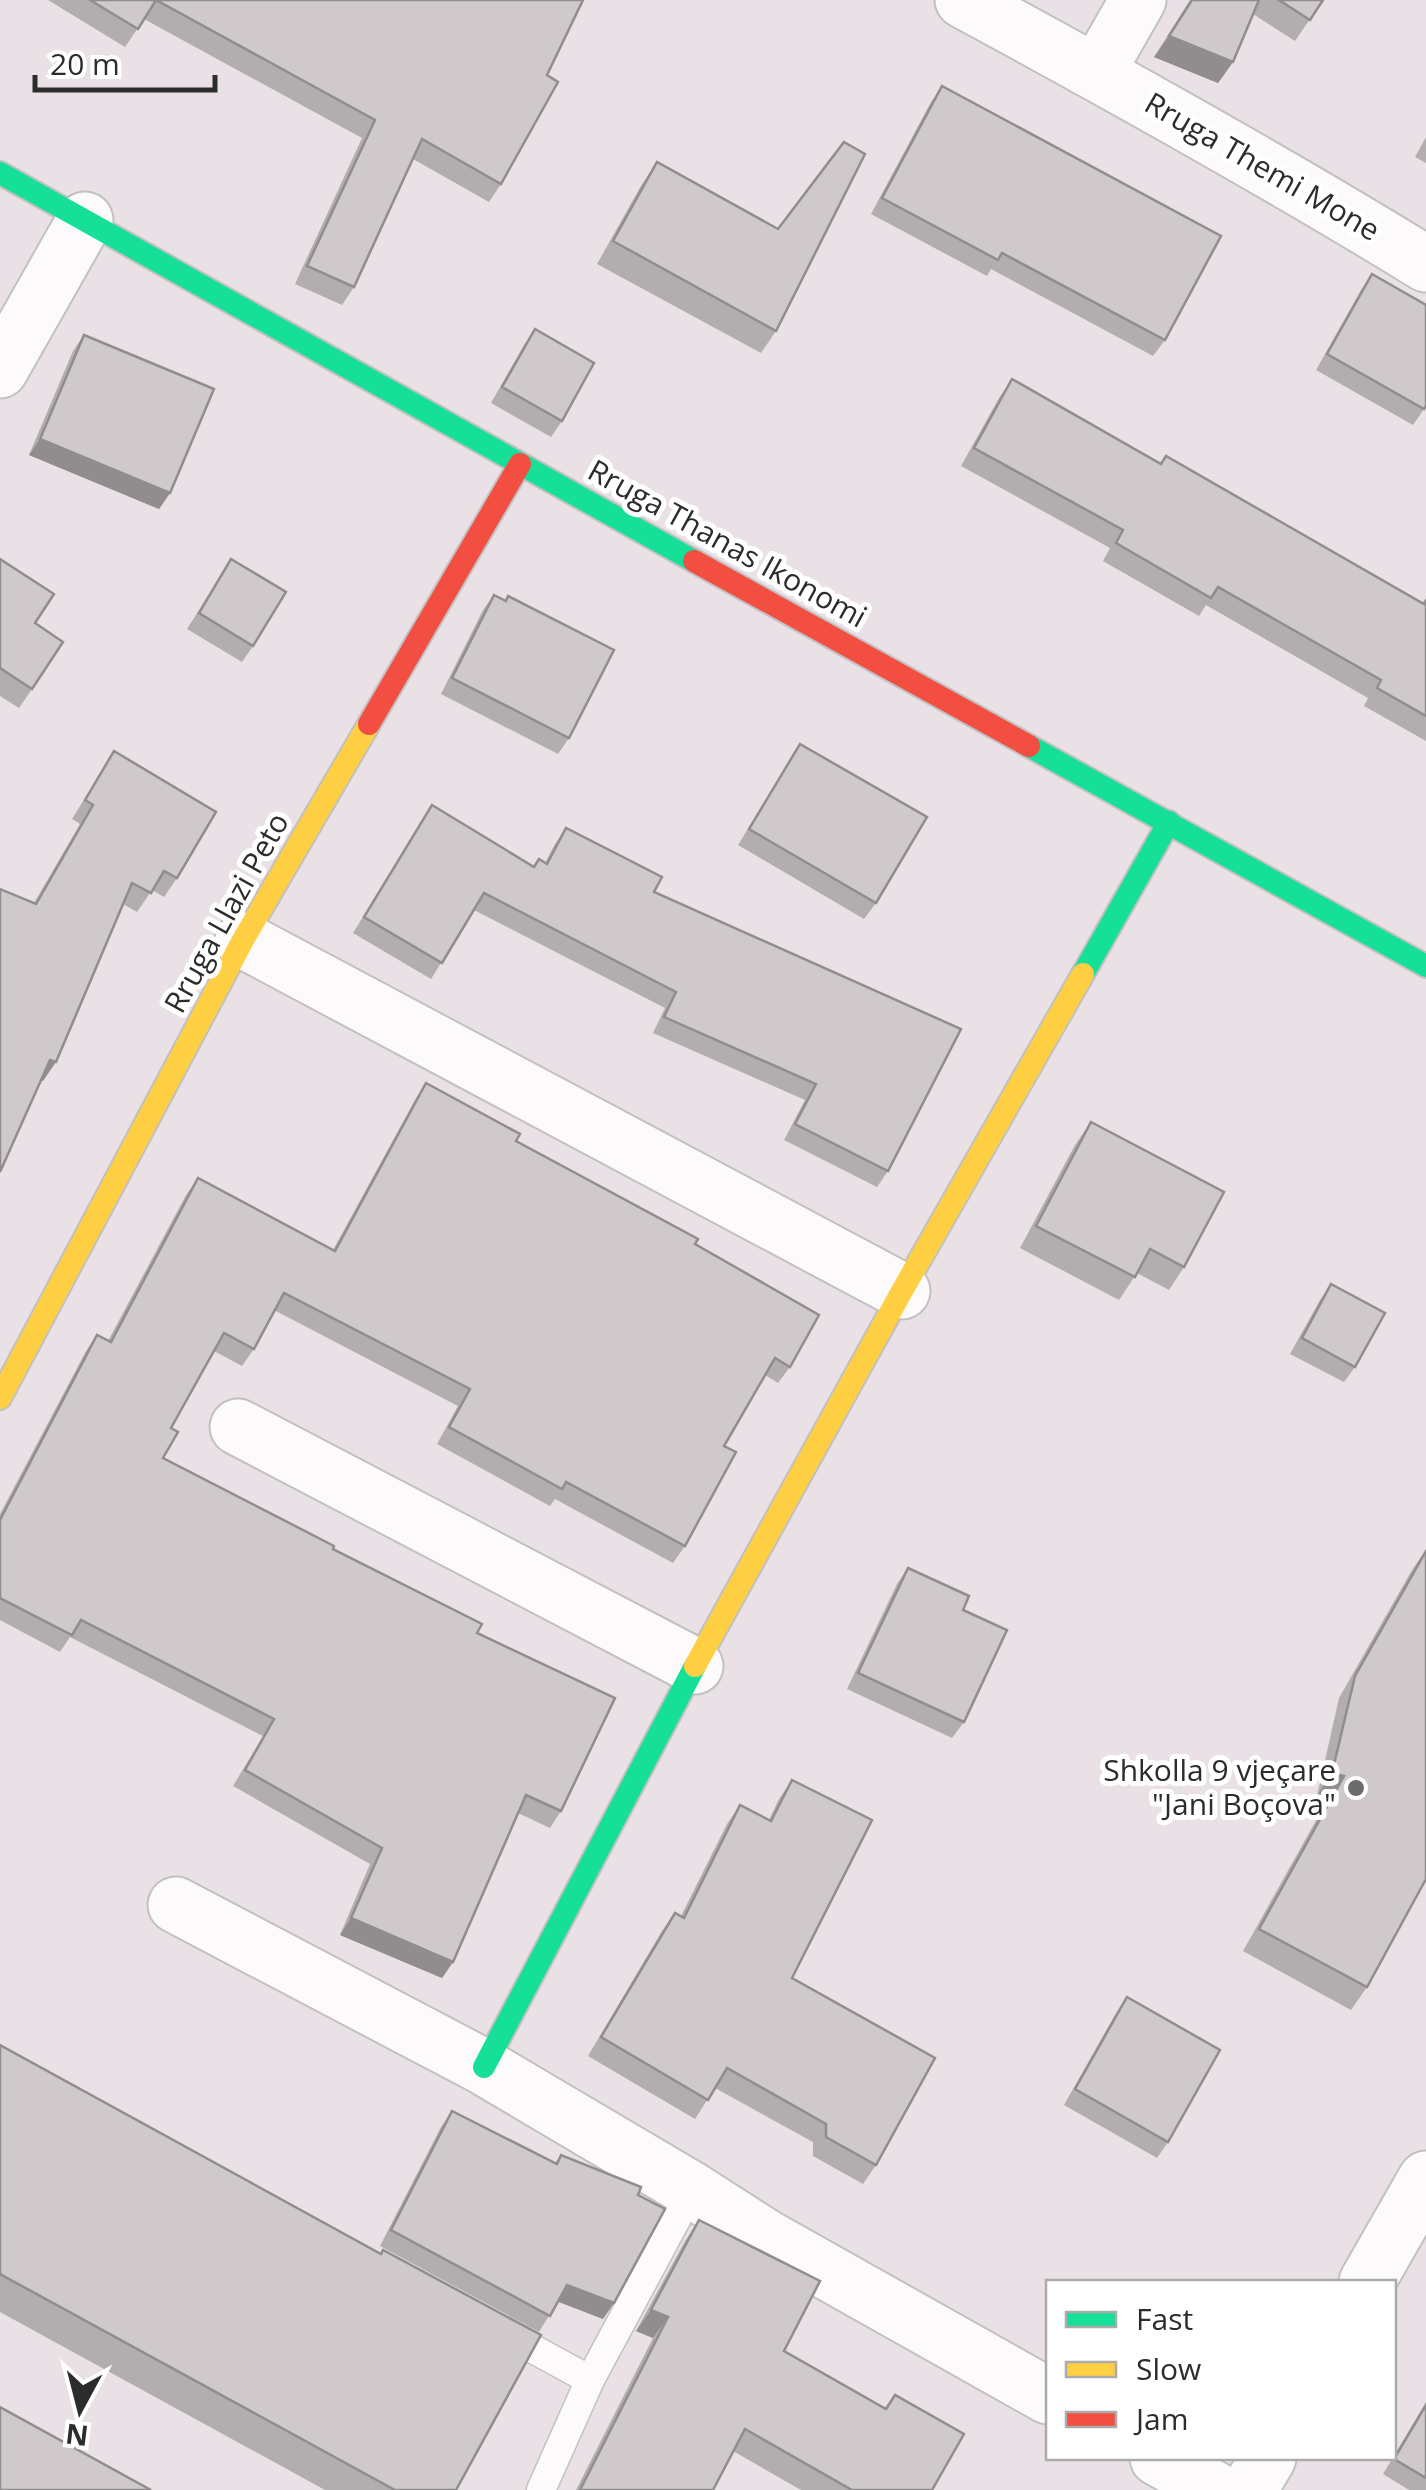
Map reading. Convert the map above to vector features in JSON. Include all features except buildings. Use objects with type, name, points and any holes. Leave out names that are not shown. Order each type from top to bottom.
[{"type":"street","name":"Rruga Themi Mone","points":[[964,0],[1329,204],[1426,264]]},
{"type":"street","points":[[1097,72],[1138,0]]},
{"type":"street","name":"Rruga Thanas Ikonomi","points":[[0,172],[1426,966]]},
{"type":"street","points":[[0,370],[85,220]]},
{"type":"street","name":"Rruga Llazi Peto","points":[[0,1398],[243,940],[520,464]]},
{"type":"street","points":[[484,2067],[695,1666],[902,1291],[1169,822]]},
{"type":"street","points":[[243,940],[902,1291]]},
{"type":"street","points":[[238,1428],[695,1666]]},
{"type":"street","points":[[176,1904],[484,2067],[766,2238],[1046,2395]]},
{"type":"street","points":[[1368,2280],[1426,2179]]},
{"type":"street","points":[[1162,2460],[1216,2490]]},
{"type":"street","points":[[1249,2490],[1267,2460]]},
{"type":"lane","points":[[542,2490],[590,2380],[692,2190]]},
{"type":"lane","points":[[486,2324],[590,2380]]},
{"type":"traffic: fast","points":[[0,173],[694,561]]},
{"type":"traffic: fast","points":[[1029,746],[1426,966]]},
{"type":"traffic: fast","points":[[1083,974],[1169,822]]},
{"type":"traffic: fast","points":[[484,2067],[695,1666]]},
{"type":"traffic: slow","points":[[0,1398],[243,940],[369,724]]},
{"type":"traffic: slow","points":[[695,1666],[1083,974]]},
{"type":"traffic: jam","points":[[369,724],[520,464]]},
{"type":"traffic: jam","points":[[694,561],[1029,746]]},
{"type":"place","name":"Shkolla 9 vjeçare \"Jani Boçova\"","points":[[1356,1788]]}]
